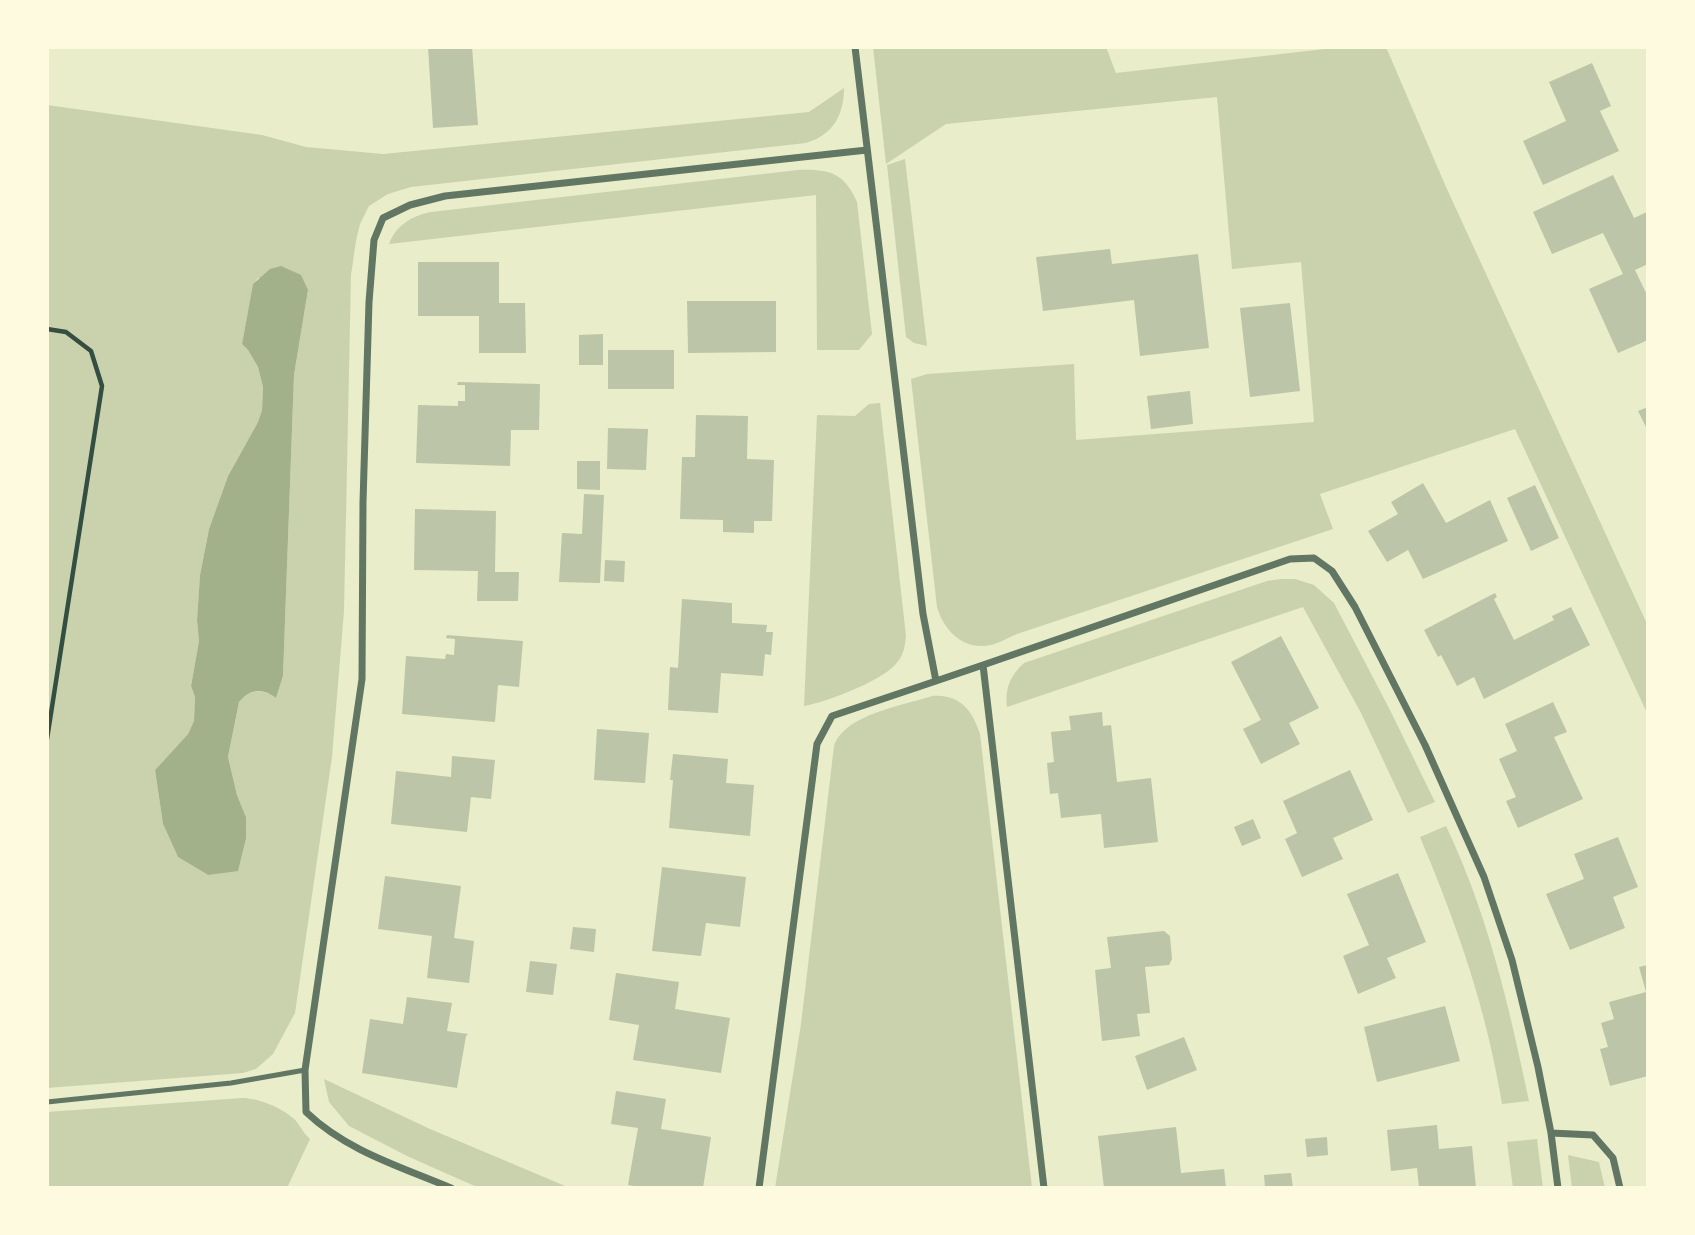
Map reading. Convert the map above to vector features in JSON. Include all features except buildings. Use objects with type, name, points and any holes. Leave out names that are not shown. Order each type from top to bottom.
[{"type":"street","points":[[855,47],[923,614],[936,681]]},
{"type":"street","points":[[451,1188],[350,1146],[324,1129],[306,1112],[305,1070],[362,679],[363,502],[369,302],[374,240],[383,218],[410,205],[445,196],[867,150]]},
{"type":"street","points":[[759,1188],[817,744],[832,716],[1290,559],[1314,558],[1332,571],[1355,607],[1425,745],[1484,877],[1512,960],[1551,1133],[1558,1188]]},
{"type":"street","points":[[983,665],[1044,1188]]},
{"type":"street","points":[[1551,1133],[1593,1135],[1613,1158],[1620,1188]]},
{"type":"lane","points":[[47,1102],[231,1083],[305,1070]]},
{"type":"path","points":[[47,329],[66,332],[91,351],[102,386],[47,739]]},
{"type":"shaded area","points":[[873,47],[1106,47],[1116,73],[1342,47],[1386,47],[1446,187],[1648,626],[1648,715],[1515,429],[1320,494],[1333,529],[994,644],[972,645],[956,637],[945,624],[937,607],[911,379],[927,374],[1074,364],[1076,440],[1314,422],[1301,262],[1232,269],[1217,97],[946,124],[886,164]]},
{"type":"shaded area","points":[[844,88],[842,107],[835,123],[823,135],[806,143],[411,187],[388,194],[369,206],[360,224],[351,275],[344,611],[332,757],[295,1013],[273,1054],[256,1069],[243,1073],[47,1088],[47,105],[262,135],[306,147],[383,154],[809,112]],"holes":[[[258,278],[308,290],[294,375],[283,676],[276,698],[257,691],[243,697],[239,702],[228,757],[237,795],[246,817],[208,875],[178,857],[163,824],[155,770],[188,734],[194,721],[195,697],[191,686],[199,641],[197,620],[200,575],[209,529],[228,476],[262,410],[263,387],[258,367],[242,344],[253,285]]]},
{"type":"shaded area","points":[[905,159],[927,346],[914,343],[906,337],[887,165]]},
{"type":"shaded area","points":[[798,170],[818,170],[834,174],[847,184],[857,202],[872,334],[859,350],[817,350],[816,195],[389,244],[405,222],[431,212]]},
{"type":"shaded area","points":[[281,266],[301,275],[308,290],[294,375],[283,676],[276,698],[266,692],[257,691],[248,694],[239,702],[228,757],[237,795],[246,817],[246,838],[238,871],[208,875],[178,857],[163,824],[155,770],[188,734],[194,721],[195,697],[191,686],[199,641],[197,620],[200,575],[209,529],[228,476],[262,410],[263,387],[258,367],[242,344],[253,284],[270,269]]},
{"type":"shaded area","points":[[880,403],[906,636],[904,648],[894,666],[865,685],[804,706],[817,415],[855,416],[869,404]]},
{"type":"shaded area","points":[[1295,579],[1314,585],[1334,603],[1435,802],[1408,813],[1361,713],[1303,607],[1007,707],[1010,683],[1024,663],[1267,581]]},
{"type":"shaded area","points":[[932,696],[950,698],[963,705],[973,717],[980,734],[1032,1188],[775,1188],[801,1024],[834,746],[840,735],[862,719]]},
{"type":"shaded area","points":[[1446,826],[1474,893],[1496,961],[1529,1101],[1502,1104],[1488,1034],[1469,968],[1447,903],[1420,837]]},
{"type":"shaded area","points":[[324,1079],[430,1129],[570,1188],[479,1188],[407,1156],[349,1126],[329,1102]]},
{"type":"shaded area","points":[[242,1098],[262,1101],[282,1110],[295,1120],[310,1139],[287,1188],[47,1188],[47,1112]]},
{"type":"shaded area","points":[[1537,1139],[1543,1188],[1513,1188],[1507,1142]]},
{"type":"shaded area","points":[[1568,1155],[1599,1162],[1605,1188],[1572,1188]]}]
